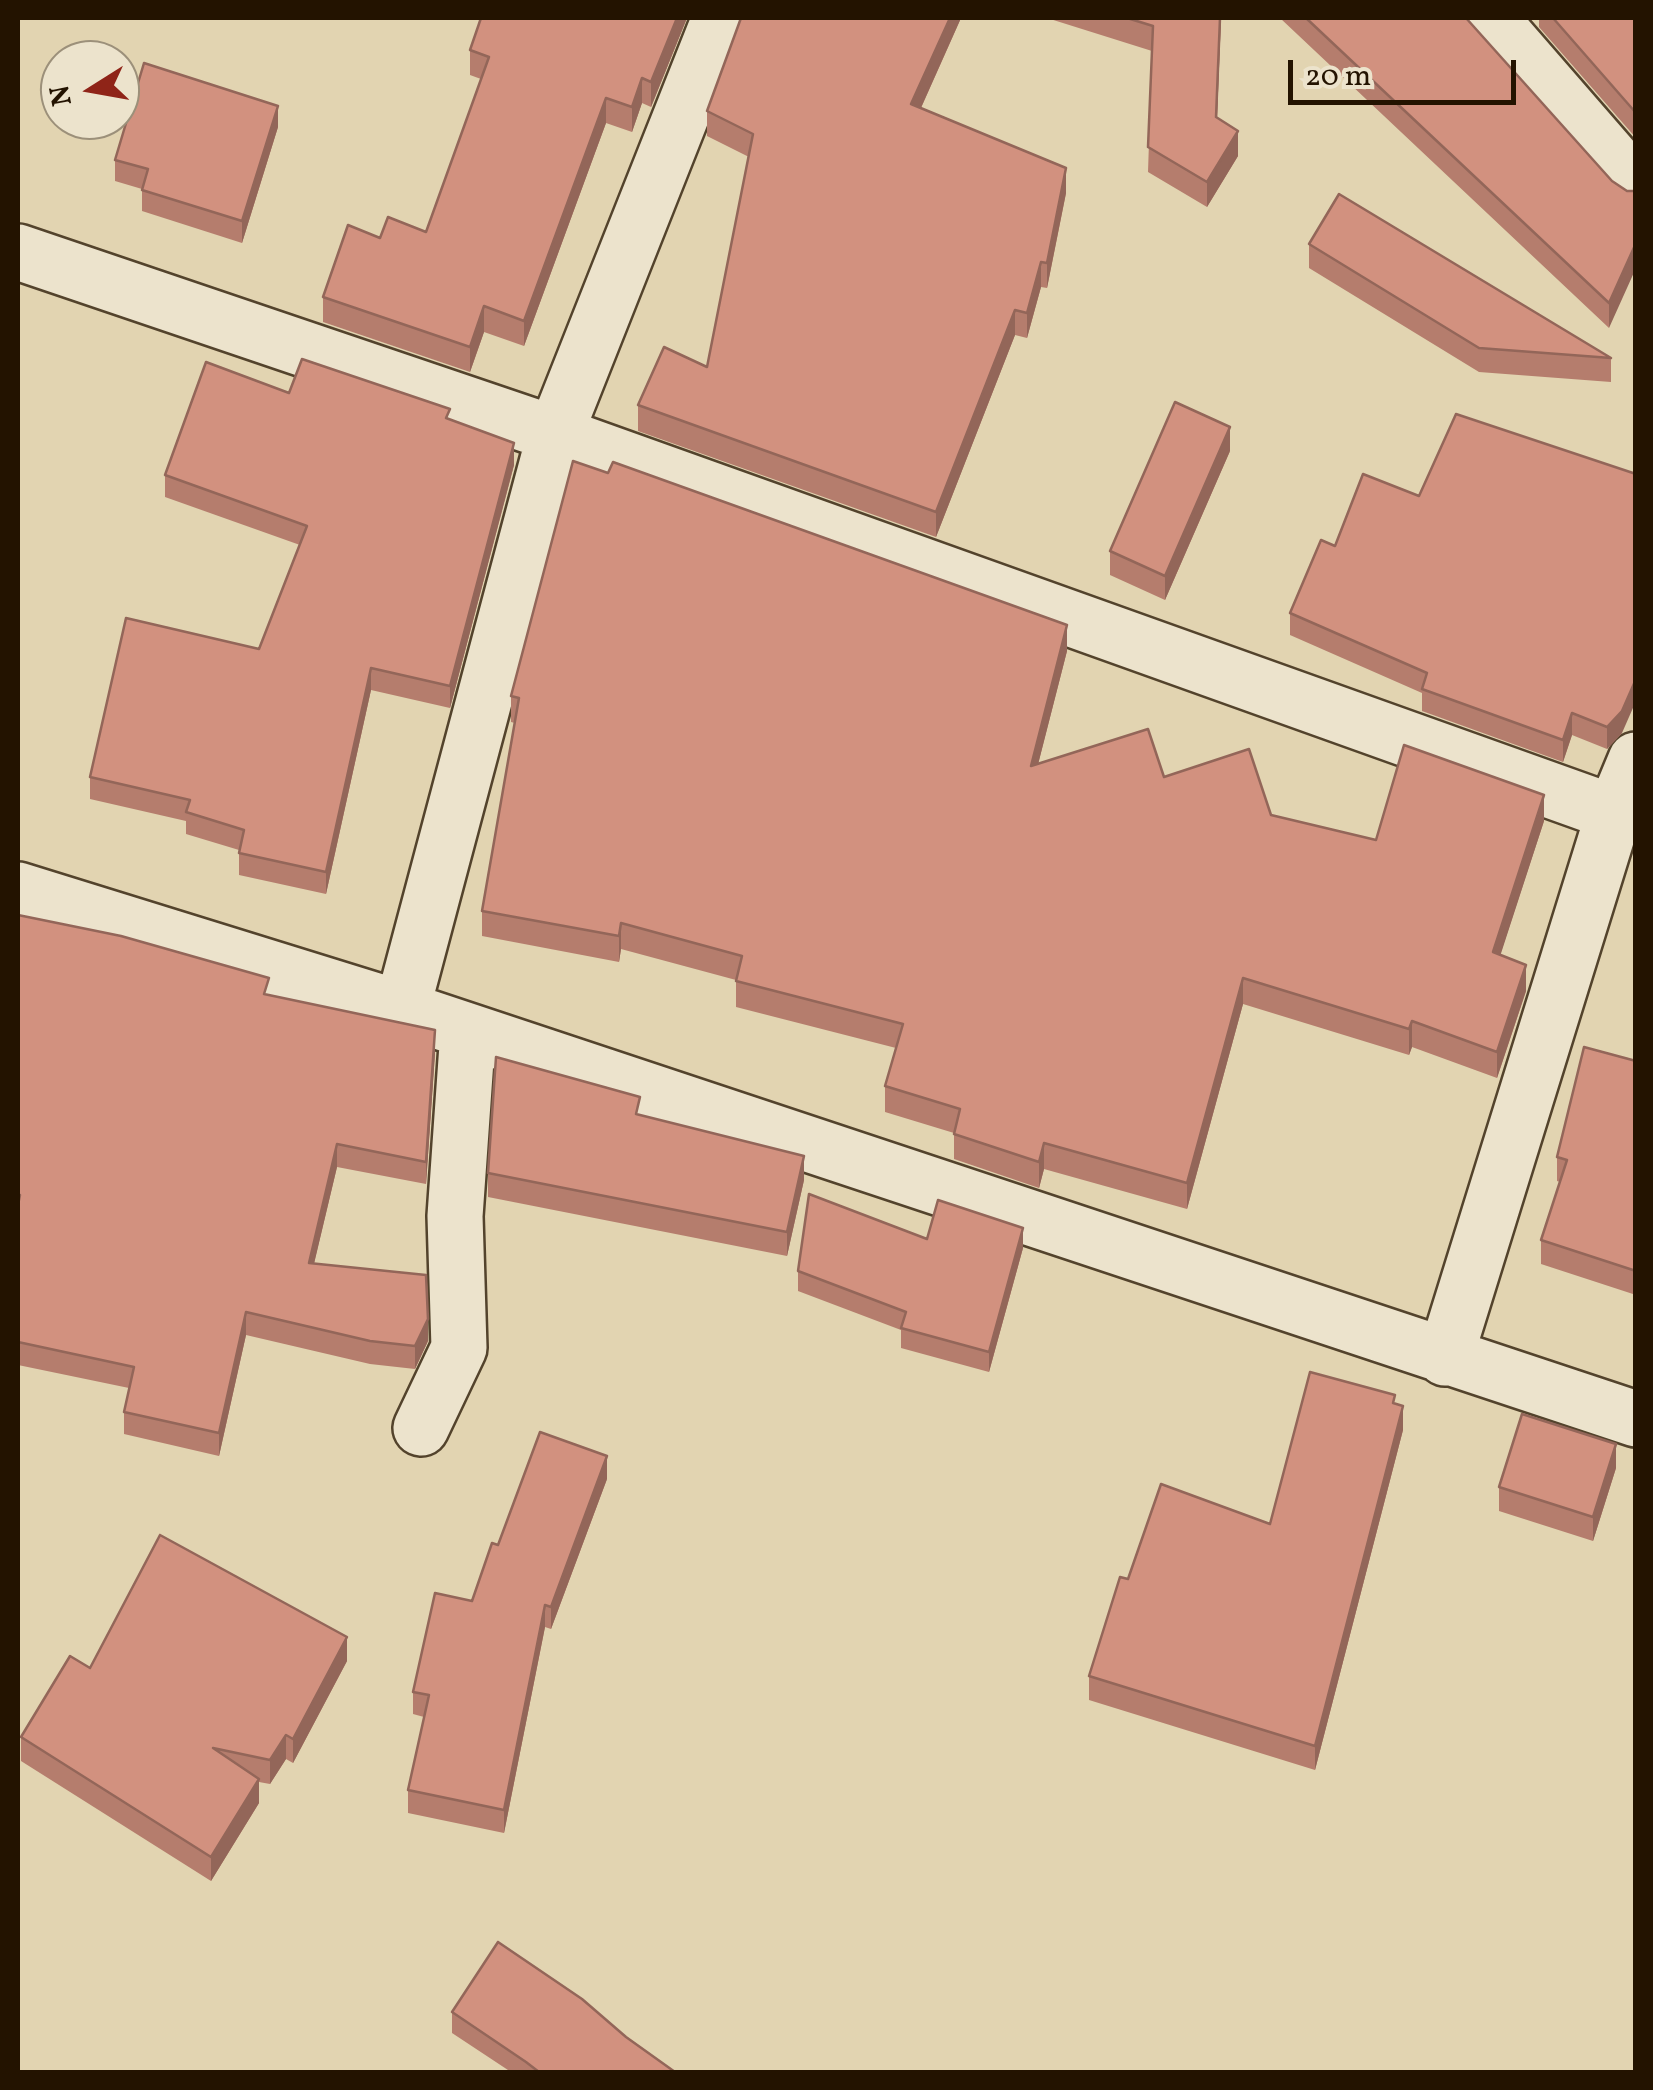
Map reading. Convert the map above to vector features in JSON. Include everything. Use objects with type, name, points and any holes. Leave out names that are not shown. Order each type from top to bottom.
[{"type":"street","points":[[402,1009],[555,434],[720,18]]},
{"type":"street","points":[[1490,18],[1636,186]]},
{"type":"street","points":[[18,252],[555,434],[1614,814]]},
{"type":"street","points":[[1445,1358],[1614,814],[1636,760]]},
{"type":"street","points":[[18,890],[402,1009],[1636,1419]]},
{"type":"street","points":[[421,1428],[459,1348],[455,1216],[468,1031]]},
{"type":"building","points":[[481,18],[677,18],[651,82],[642,78],[632,107],[606,98],[524,321],[484,306],[470,347],[323,297],[348,225],[380,238],[388,217],[426,232],[489,57],[470,50]]},
{"type":"building","points":[[741,18],[950,18],[911,104],[1066,168],[1047,263],[1041,262],[1027,313],[1015,310],[936,512],[638,405],[664,347],[707,367],[753,134],[707,111]]},
{"type":"building","points":[[1127,18],[1220,18],[1216,117],[1238,131],[1207,182],[1148,147],[1153,26]]},
{"type":"building","points":[[1306,18],[1466,18],[1612,181],[1627,191],[1636,191],[1636,243],[1609,303]]},
{"type":"building","points":[[1553,18],[1636,18],[1636,113]]},
{"type":"building","points":[[144,63],[278,106],[242,221],[142,190],[148,169],[115,160],[121,140],[140,140],[140,76]]},
{"type":"building","points":[[1339,194],[1611,358],[1479,348],[1309,244]]},
{"type":"building","points":[[302,359],[450,409],[446,418],[514,443],[450,686],[371,668],[326,872],[239,853],[244,830],[186,812],[190,800],[90,777],[126,618],[259,649],[307,526],[165,475],[206,362],[289,393]]},
{"type":"building","points":[[1175,402],[1230,427],[1165,576],[1110,551]]},
{"type":"building","points":[[1456,414],[1636,474],[1636,679],[1622,711],[1607,727],[1572,713],[1563,740],[1422,689],[1427,673],[1290,613],[1321,540],[1335,546],[1363,474],[1419,496]]},
{"type":"building","points":[[573,461],[608,473],[613,462],[1067,625],[1031,766],[1148,729],[1164,777],[1249,749],[1271,815],[1376,840],[1404,745],[1544,795],[1493,952],[1526,965],[1497,1052],[1412,1021],[1409,1029],[1243,978],[1187,1183],[1044,1143],[1039,1162],[954,1134],[960,1109],[885,1086],[903,1024],[736,981],[742,956],[621,923],[619,936],[482,911],[519,698],[511,696]]},
{"type":"building","points":[[18,915],[121,936],[269,978],[264,994],[435,1030],[426,1162],[337,1144],[309,1263],[426,1275],[428,1319],[415,1346],[370,1341],[246,1312],[219,1433],[124,1412],[134,1367],[18,1342]]},
{"type":"building","points":[[1584,1047],[1636,1061],[1636,1271],[1541,1240],[1567,1160],[1557,1157]]},
{"type":"building","points":[[496,1057],[640,1097],[636,1114],[804,1156],[787,1232],[488,1173]]},
{"type":"building","points":[[809,1194],[927,1239],[938,1200],[1023,1228],[989,1352],[901,1328],[906,1312],[798,1271]]},
{"type":"building","points":[[1310,1372],[1395,1395],[1393,1403],[1403,1406],[1315,1746],[1089,1676],[1120,1577],[1128,1579],[1161,1484],[1270,1524]]},
{"type":"building","points":[[1522,1414],[1616,1444],[1593,1517],[1499,1487]]},
{"type":"building","points":[[540,1432],[607,1456],[551,1607],[545,1605],[504,1810],[408,1790],[429,1695],[413,1692],[435,1593],[472,1601],[492,1543],[498,1545]]},
{"type":"building","points":[[160,1535],[347,1637],[293,1739],[286,1735],[270,1760],[213,1748],[259,1779],[211,1857],[21,1737],[70,1656],[90,1668]]},
{"type":"building","points":[[498,1942],[582,1999],[675,2072],[539,2072],[452,2012]]}]
